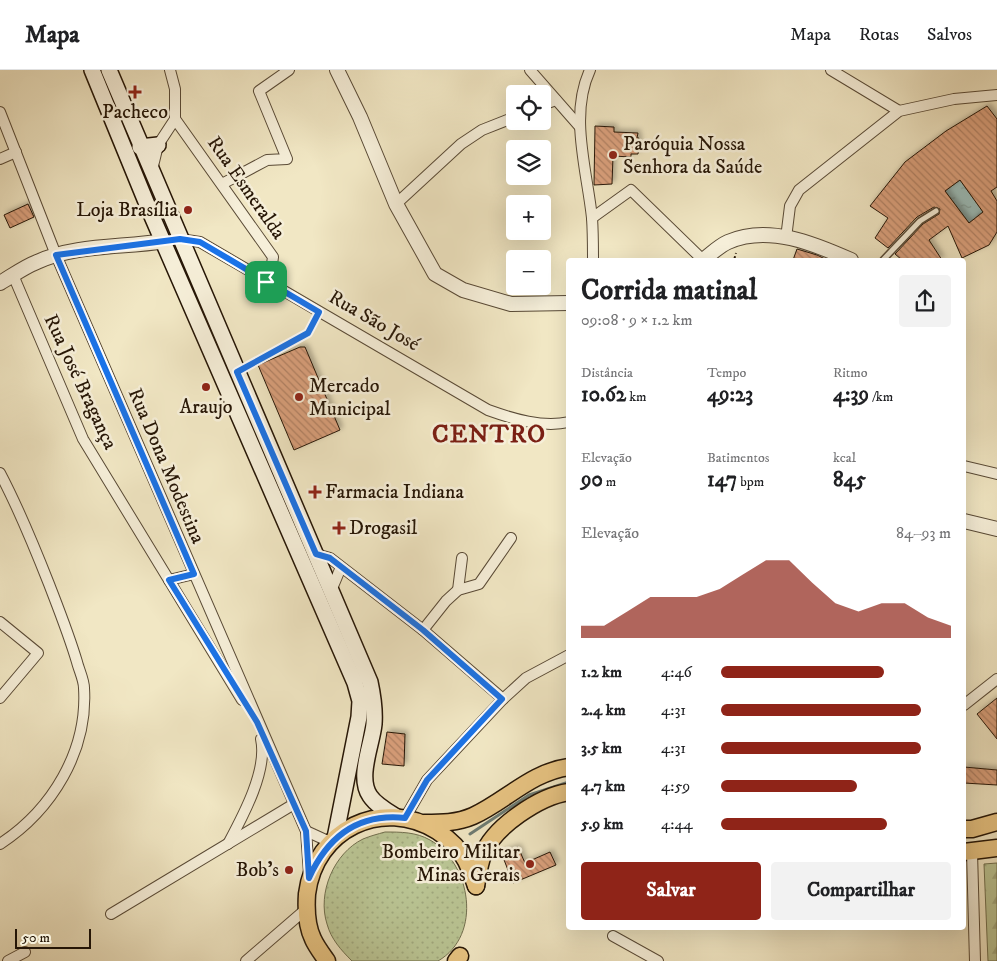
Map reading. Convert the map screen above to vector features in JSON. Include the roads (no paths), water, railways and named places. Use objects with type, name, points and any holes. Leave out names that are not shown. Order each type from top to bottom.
[{"type":"main road","points":[[92,70],[355,683],[360,700],[359,717],[333,840]]},
{"type":"main road","points":[[109,70],[140,147],[370,682],[374,704],[374,726],[364,779],[369,795],[379,806],[401,818]]},
{"type":"main road","points":[[140,147],[158,145]]},
{"type":"main road","name":"Rua São José","points":[[164,241],[180,239]]},
{"type":"main road","points":[[317,961],[305,910],[309,878],[318,859],[333,840],[354,826],[374,818],[401,818],[424,823],[453,822],[474,816],[532,779],[566,768]]},
{"type":"main road","points":[[424,823],[448,838],[466,860],[476,886],[483,854],[491,841],[514,817],[538,802],[566,793]]},
{"type":"main road","points":[[966,829],[997,822]]},
{"type":"main road","points":[[968,852],[997,848]]},
{"type":"main road","points":[[312,938],[327,961]]},
{"type":"street","points":[[152,173],[158,145],[175,119],[175,89],[170,70]]},
{"type":"street","points":[[222,184],[267,160],[287,159],[259,91],[289,70]]},
{"type":"street","points":[[337,70],[360,117],[396,204],[436,274],[463,290],[511,304],[566,302]]},
{"type":"street","points":[[530,70],[580,127]]},
{"type":"street","points":[[590,70],[585,81],[580,127],[592,218],[594,258]]},
{"type":"street","points":[[832,70],[898,111]]},
{"type":"street","points":[[786,238],[790,206],[799,190],[898,111],[954,99],[997,95]]},
{"type":"street","points":[[551,102],[556,100]]},
{"type":"street","name":"Rua Dona Modestina","points":[[0,112],[56,255],[257,722],[306,831],[309,878]]},
{"type":"street","name":"Rua Esmeralda","points":[[175,119],[273,257],[271,272],[266,282]]},
{"type":"street","points":[[396,204],[462,144],[482,130],[506,121]]},
{"type":"street","points":[[0,159],[16,152]]},
{"type":"street","points":[[592,218],[631,190],[701,258]]},
{"type":"street","points":[[706,258],[726,243],[739,238],[763,236],[786,238],[820,246],[847,258]]},
{"type":"street","name":"Rua São José","points":[[180,239],[200,242],[488,410],[510,418],[556,425],[566,423]]},
{"type":"street","points":[[0,283],[37,262],[56,255],[164,241]]},
{"type":"street","name":"Rua José Bragança","points":[[14,275],[83,439],[257,722],[263,750],[250,802],[228,844]]},
{"type":"street","points":[[966,466],[997,474]]},
{"type":"street","points":[[0,844],[18,832],[37,812],[69,768],[80,732],[84,687],[69,634],[23,518],[2,478]]},
{"type":"street","points":[[966,522],[997,530]]},
{"type":"street","points":[[423,630],[446,601],[458,590],[479,584],[511,538]]},
{"type":"street","points":[[316,554],[330,558],[423,630],[502,699]]},
{"type":"street","points":[[458,590],[462,558]]},
{"type":"street","points":[[331,592],[341,567]]},
{"type":"street","points":[[169,580],[194,574]]},
{"type":"street","points":[[0,622],[38,653],[0,698]]},
{"type":"street","points":[[401,818],[427,780],[502,699],[526,678],[566,657]]},
{"type":"street","points":[[966,703],[997,679]]},
{"type":"street","points":[[112,914],[294,804]]},
{"type":"street","points":[[306,831],[333,840]]},
{"type":"street","points":[[968,852],[975,961]]},
{"type":"street","points":[[246,961],[305,910]]},
{"type":"street","points":[[613,936],[658,961]]},
{"type":"street","points":[[8,961],[25,952]]},
{"type":"lane","points":[[885,258],[920,221],[936,211]]},
{"type":"water","points":[[960,180],[983,212],[969,223],[945,191]]},
{"type":"waterway","points":[[470,834],[529,795],[566,783]]},
{"type":"place","name":"Pacheco","points":[[135,92]]},
{"type":"place","name":"Paróquia Nossa Senhora da Saúde","points":[[613,155]]},
{"type":"place","name":"Loja Brasília","points":[[188,210]]},
{"type":"place","name":"Araujo","points":[[206,387]]},
{"type":"place","name":"Mercado Municipal","points":[[299,397]]},
{"type":"place","name":"Farmacia Indiana","points":[[315,492]]},
{"type":"place","name":"Drogasil","points":[[339,528]]},
{"type":"place","name":"Bombeiro Militar Minas Gerais","points":[[530,864]]},
{"type":"place","name":"Bob's","points":[[289,870]]},
{"type":"district","name":"CENTRO","points":[[489,434]]}]
